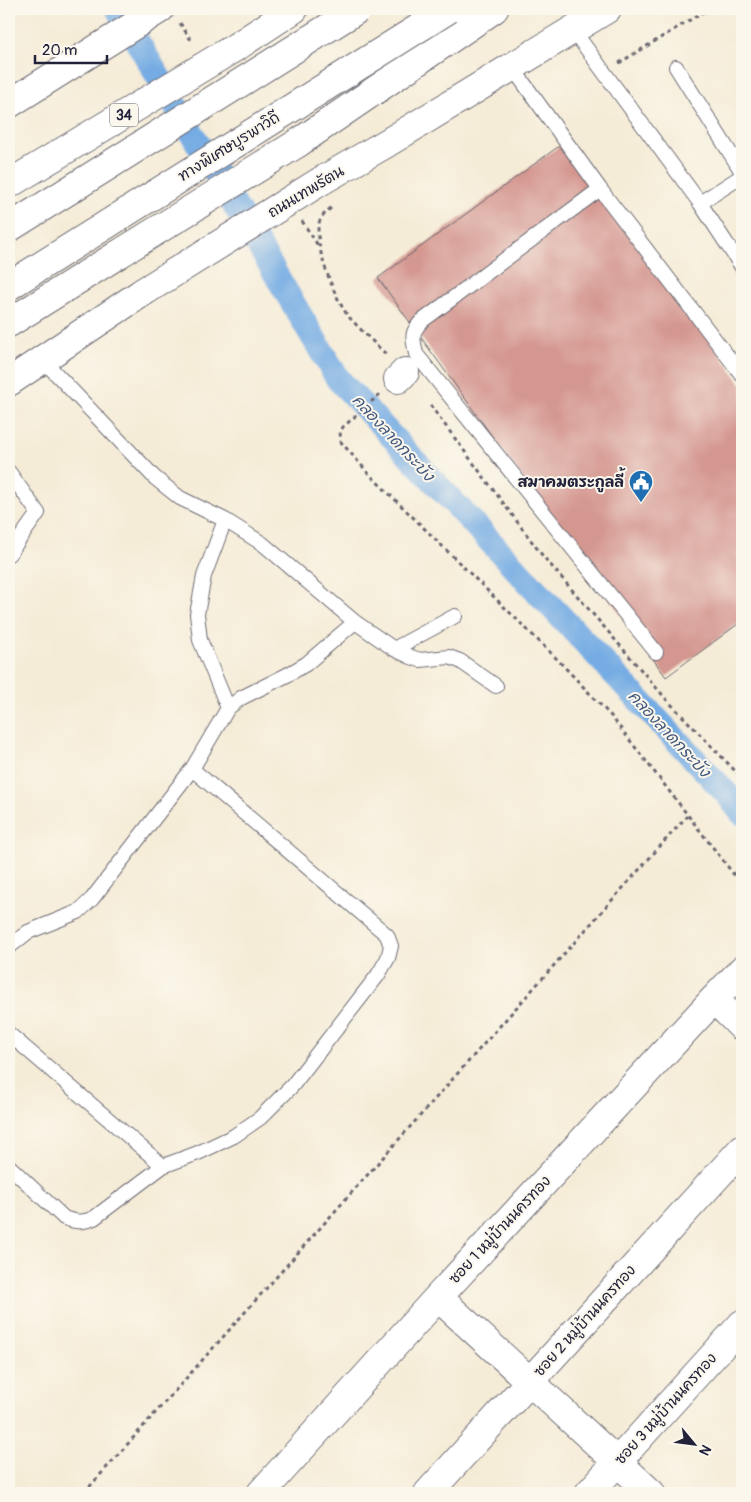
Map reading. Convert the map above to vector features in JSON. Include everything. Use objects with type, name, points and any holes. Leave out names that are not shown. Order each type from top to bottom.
[{"type":"main road","points":[[9,104],[134,17],[160,9]]},
{"type":"main road","name":"34","points":[[9,184],[239,45],[294,9]]},
{"type":"main road","points":[[9,228],[358,9]]},
{"type":"main road","name":"ทางพิเศษบูรพาวิถี","points":[[9,286],[449,9]]},
{"type":"main road","points":[[9,323],[298,143],[494,9]]},
{"type":"main road","name":"ถนนเทพรัตน","points":[[9,382],[143,292],[321,181],[607,9]]},
{"type":"main road","name":"ซอย 1 หมู่บ้านนครทอง","points":[[261,1493],[438,1297],[742,970]]},
{"type":"main road","points":[[714,999],[742,1027]]},
{"type":"main road","name":"ซอย 2 หมู่บ้านนครทอง","points":[[428,1493],[742,1149]]},
{"type":"main road","points":[[438,1297],[651,1493]]},
{"type":"main road","name":"ซอย 3 หมู่บ้านนครทอง","points":[[589,1493],[742,1324]]},
{"type":"lane","points":[[573,30],[700,203],[742,267]]},
{"type":"lane","points":[[512,67],[600,189],[742,376]]},
{"type":"lane","points":[[676,67],[742,174],[700,203]]},
{"type":"lane","points":[[600,189],[422,321],[414,329],[412,338],[416,354],[656,652]]},
{"type":"lane","points":[[43,360],[155,478],[180,498],[224,520],[264,544],[355,622],[394,649],[420,660],[449,657],[460,662],[496,686]]},
{"type":"lane","points":[[9,472],[38,513],[9,554]]},
{"type":"lane","points":[[224,520],[204,576],[196,614],[200,640],[228,708]]},
{"type":"lane","points":[[394,649],[455,616]]},
{"type":"lane","points":[[9,947],[28,932],[78,912],[92,899],[192,769],[228,708],[241,698],[287,676],[306,664],[355,622]]},
{"type":"lane","points":[[9,1166],[64,1218],[74,1222],[82,1222],[94,1218],[163,1166],[198,1153],[234,1136],[260,1118],[292,1086],[378,975],[388,958],[391,946],[386,935],[192,769]]},
{"type":"lane","points":[[9,1034],[163,1166]]},
{"type":"path","points":[[604,72],[708,9]]},
{"type":"path","points":[[401,376],[343,427],[340,432],[341,442],[370,475],[611,716],[742,885]]},
{"type":"path","points":[[84,1493],[687,816]]},
{"type":"building","name":"สมาคมตระกูลลี้","points":[[566,141],[742,385],[742,621],[666,677],[378,278]]},
{"type":"waterway","name":"คลองลาดกระบัง","points":[[118,9],[338,379],[726,793],[742,813]]},
{"type":"place","name":"สมาคมตระกูลลี้","points":[[641,503]]}]
